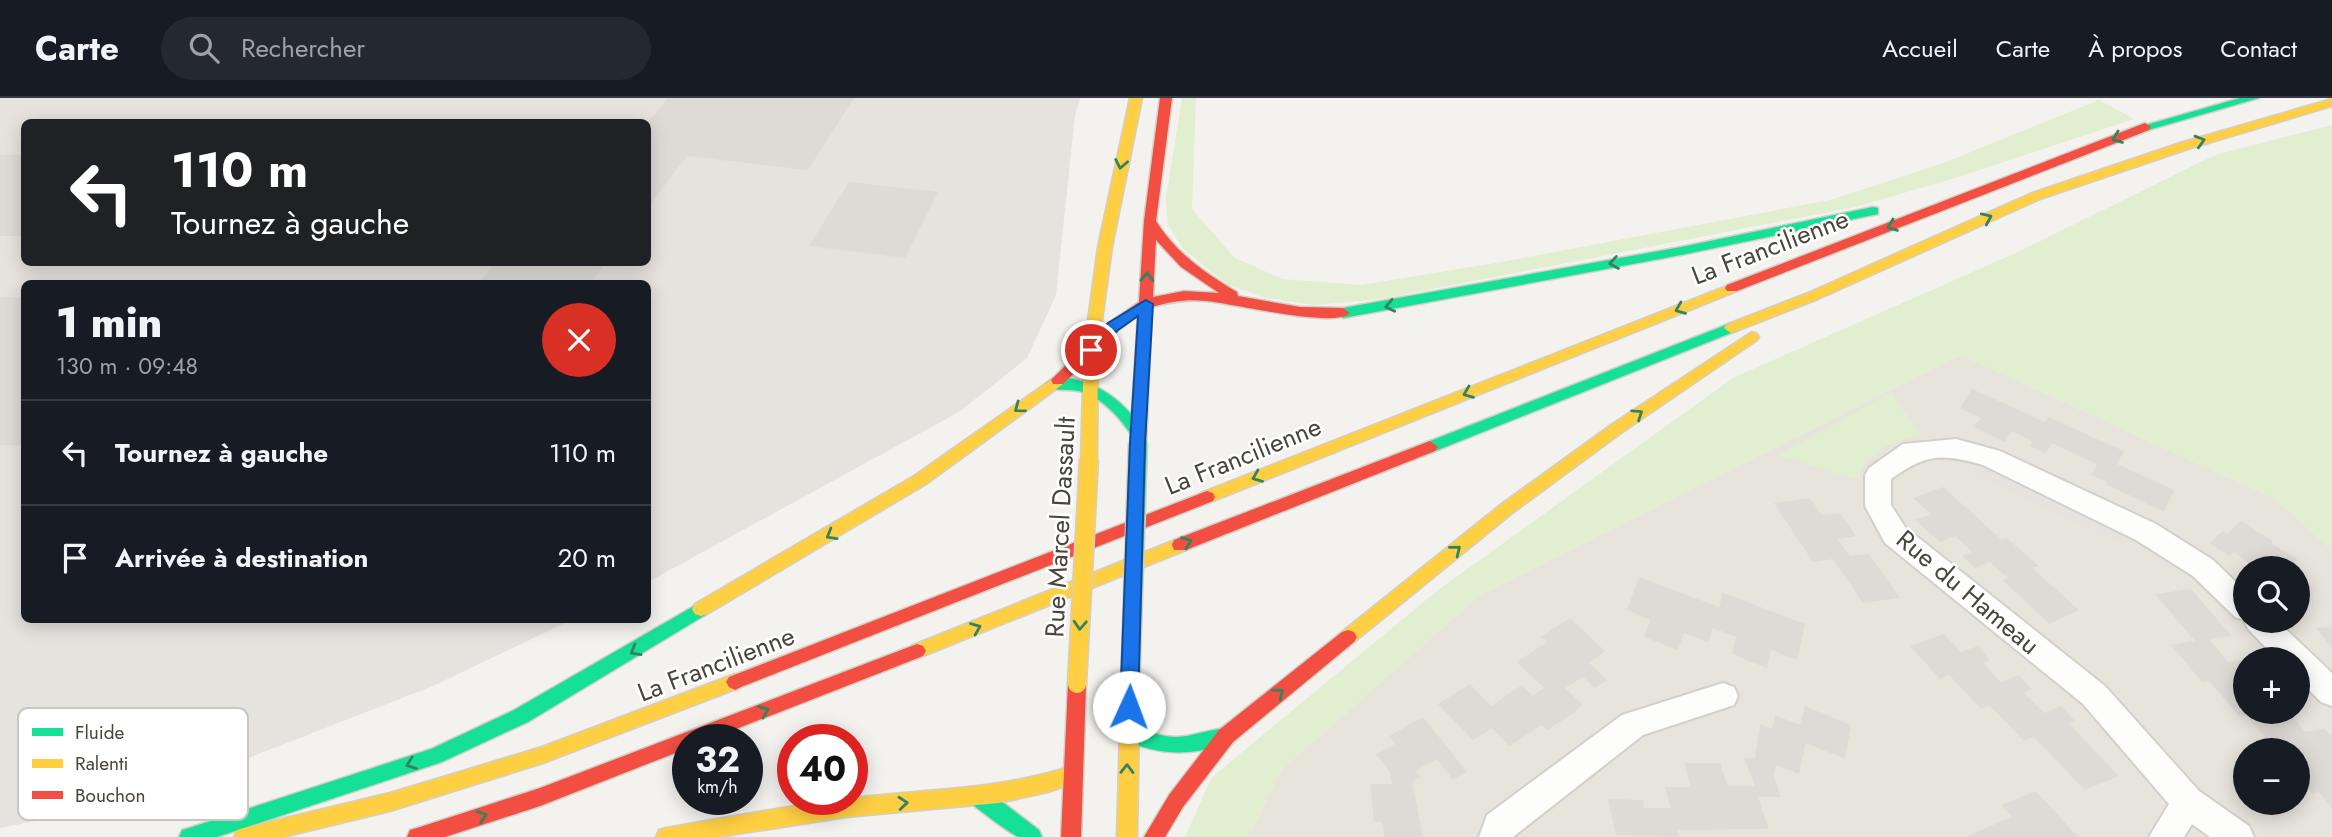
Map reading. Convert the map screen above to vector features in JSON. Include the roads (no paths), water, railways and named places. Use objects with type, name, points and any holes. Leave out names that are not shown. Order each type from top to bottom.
[{"type":"main road","name":"Rue Marcel Dassault","points":[[1071,837],[1089,459],[1091,350],[1105,247],[1136,98]]},
{"type":"main road","points":[[1127,837],[1138,438],[1150,221],[1166,98]]},
{"type":"main road","name":"La Francilienne","points":[[244,837],[390,802],[543,755],[688,701],[2143,128],[2253,98]]},
{"type":"main road","points":[[417,837],[540,797],[946,640],[1813,296],[2036,196],[2184,146],[2332,102]]},
{"type":"main road","points":[[248,818],[435,756],[521,716],[876,509],[971,445],[1052,384],[1113,327],[1146,304],[1186,296],[1243,301],[1326,314],[1372,309],[1896,207],[1955,201]]},
{"type":"main road","points":[[1150,221],[1156,235],[1175,258],[1192,272],[1243,301]]},
{"type":"main road","points":[[1154,837],[1176,801],[1226,736],[1505,510],[1616,429],[1813,296]]},
{"type":"main road","points":[[1052,384],[1073,382],[1090,387],[1129,416],[1138,438]]},
{"type":"main road","points":[[1128,732],[1142,741],[1161,747],[1197,746],[1226,736]]},
{"type":"main road","points":[[1114,744],[1128,732]]},
{"type":"main road","points":[[666,837],[870,806],[976,798],[1038,788],[1072,775],[1092,763]]},
{"type":"main road","points":[[976,798],[998,810],[1032,837]]},
{"type":"main road","points":[[189,837],[241,820]]},
{"type":"street","name":"Rue du Hameau","points":[[2233,597],[2203,568],[2146,532],[1991,458],[1956,448],[1912,451],[1878,475],[1878,506],[1895,535],[2094,695],[2188,802],[2237,837]]},
{"type":"street","points":[[2270,633],[2332,693]]},
{"type":"street","points":[[1496,837],[1499,826],[1633,725],[1723,696]]},
{"type":"street","points":[[2166,837],[2188,802]]}]
